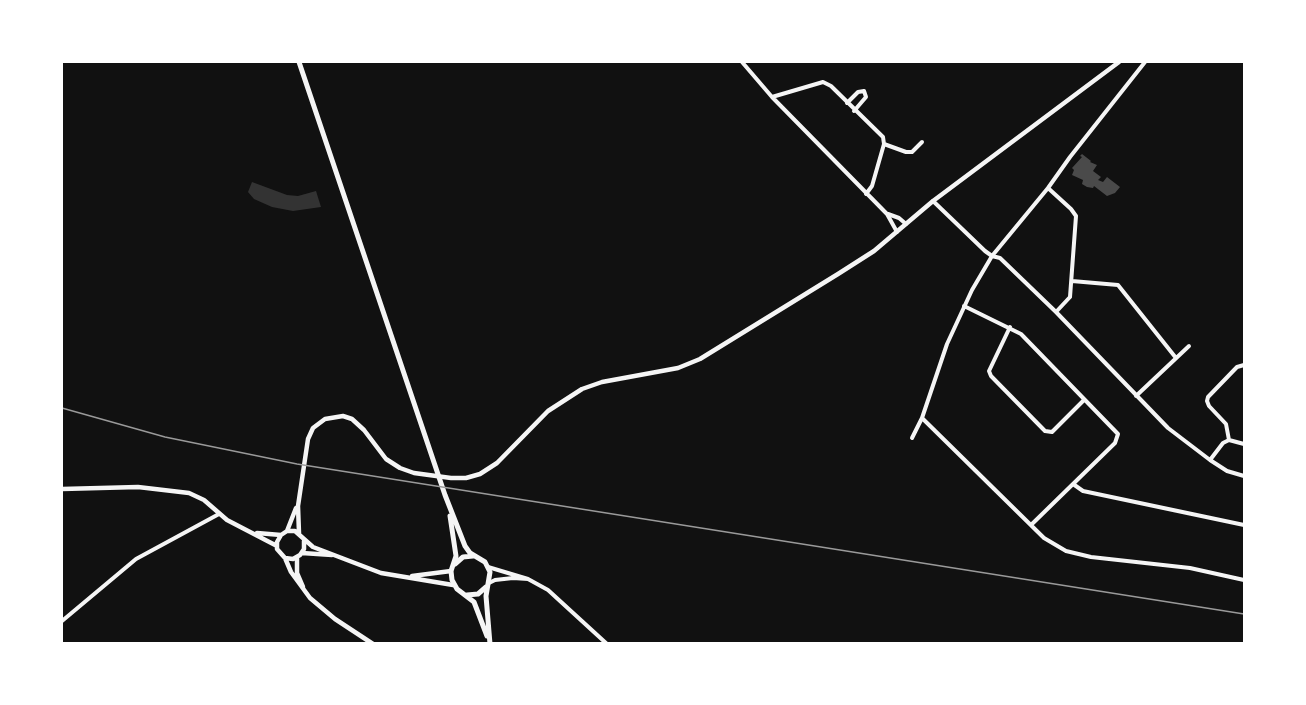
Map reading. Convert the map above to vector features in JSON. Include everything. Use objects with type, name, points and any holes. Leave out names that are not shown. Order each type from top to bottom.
[{"type":"main road","points":[[299,62],[445,495],[465,546],[485,562],[490,572],[488,585],[490,644]]},
{"type":"main road","points":[[445,495],[456,556],[451,571],[453,585],[474,602],[490,644]]},
{"type":"main road","points":[[454,564],[463,557],[475,556]]},
{"type":"main road","points":[[467,595],[478,594],[488,585]]},
{"type":"street","points":[[742,62],[772,97],[866,194],[887,214],[906,224]]},
{"type":"street","points":[[249,531],[281,535],[287,531],[297,506],[308,439],[317,423],[330,416],[352,419],[364,430],[386,459],[414,473],[451,478],[466,478],[480,474],[497,463],[548,411],[582,389],[602,382],[678,368],[700,359],[856,263],[874,251],[933,201],[1119,62]]},
{"type":"street","points":[[912,438],[922,418],[947,345],[964,306],[992,256],[1048,188],[1145,62]]},
{"type":"street","points":[[772,97],[823,82],[831,86],[883,137],[884,144],[872,186],[866,194]]},
{"type":"street","points":[[847,103],[858,92],[864,91],[867,97],[854,111]]},
{"type":"street","points":[[884,144],[912,152],[922,142]]},
{"type":"street","points":[[1048,188],[1076,216],[1072,281],[1068,300],[1056,312]]},
{"type":"street","points":[[933,201],[992,256],[1000,258],[1056,312],[1168,428],[1227,471],[1245,476]]},
{"type":"street","points":[[887,214],[897,232]]},
{"type":"street","points":[[891,223],[896,218]]},
{"type":"street","points":[[1072,281],[1118,285],[1176,358]]},
{"type":"street","points":[[964,306],[1022,334],[1118,434],[1118,438],[1031,525]]},
{"type":"street","points":[[1010,327],[989,371],[991,376],[1045,431],[1052,432],[1084,400]]},
{"type":"street","points":[[1136,396],[1189,346]]},
{"type":"street","points":[[1229,440],[1226,424],[1207,401],[1208,397],[1237,367],[1245,365]]},
{"type":"street","points":[[922,418],[1054,545],[1078,554],[1190,568],[1245,580]]},
{"type":"street","points":[[1210,460],[1223,443],[1229,440],[1245,444]]},
{"type":"street","points":[[1073,484],[1083,491],[1245,525]]},
{"type":"street","points":[[62,489],[138,488],[189,493],[277,546]]},
{"type":"street","points":[[297,506],[299,533],[304,541],[332,555],[381,573],[453,585]]},
{"type":"street","points":[[62,621],[136,560],[219,513]]},
{"type":"street","points":[[287,531],[299,533]]},
{"type":"street","points":[[281,535],[277,546],[279,553],[285,558],[291,572],[310,598],[335,619],[373,644]]},
{"type":"street","points":[[285,558],[297,557],[302,553],[304,541]]},
{"type":"street","points":[[302,553],[332,555]]},
{"type":"street","points":[[297,557],[296,566],[303,587]]},
{"type":"street","points":[[488,567],[528,579],[548,590],[607,644]]},
{"type":"street","points":[[405,578],[451,571]]},
{"type":"street","points":[[488,585],[495,580],[528,579]]},
{"type":"shaded area","points":[[252,182],[287,195],[298,196],[316,191],[321,207],[293,211],[272,207],[254,199],[248,192]]},
{"type":"building","points":[[1082,154],[1097,165],[1093,171],[1101,177],[1098,180],[1103,182],[1107,177],[1120,187],[1115,193],[1107,196],[1094,186],[1093,188],[1087,187],[1082,184],[1083,180],[1072,175],[1074,170],[1072,168]]},
{"type":"railway","points":[[62,408],[165,437],[297,464],[1244,614]]}]
